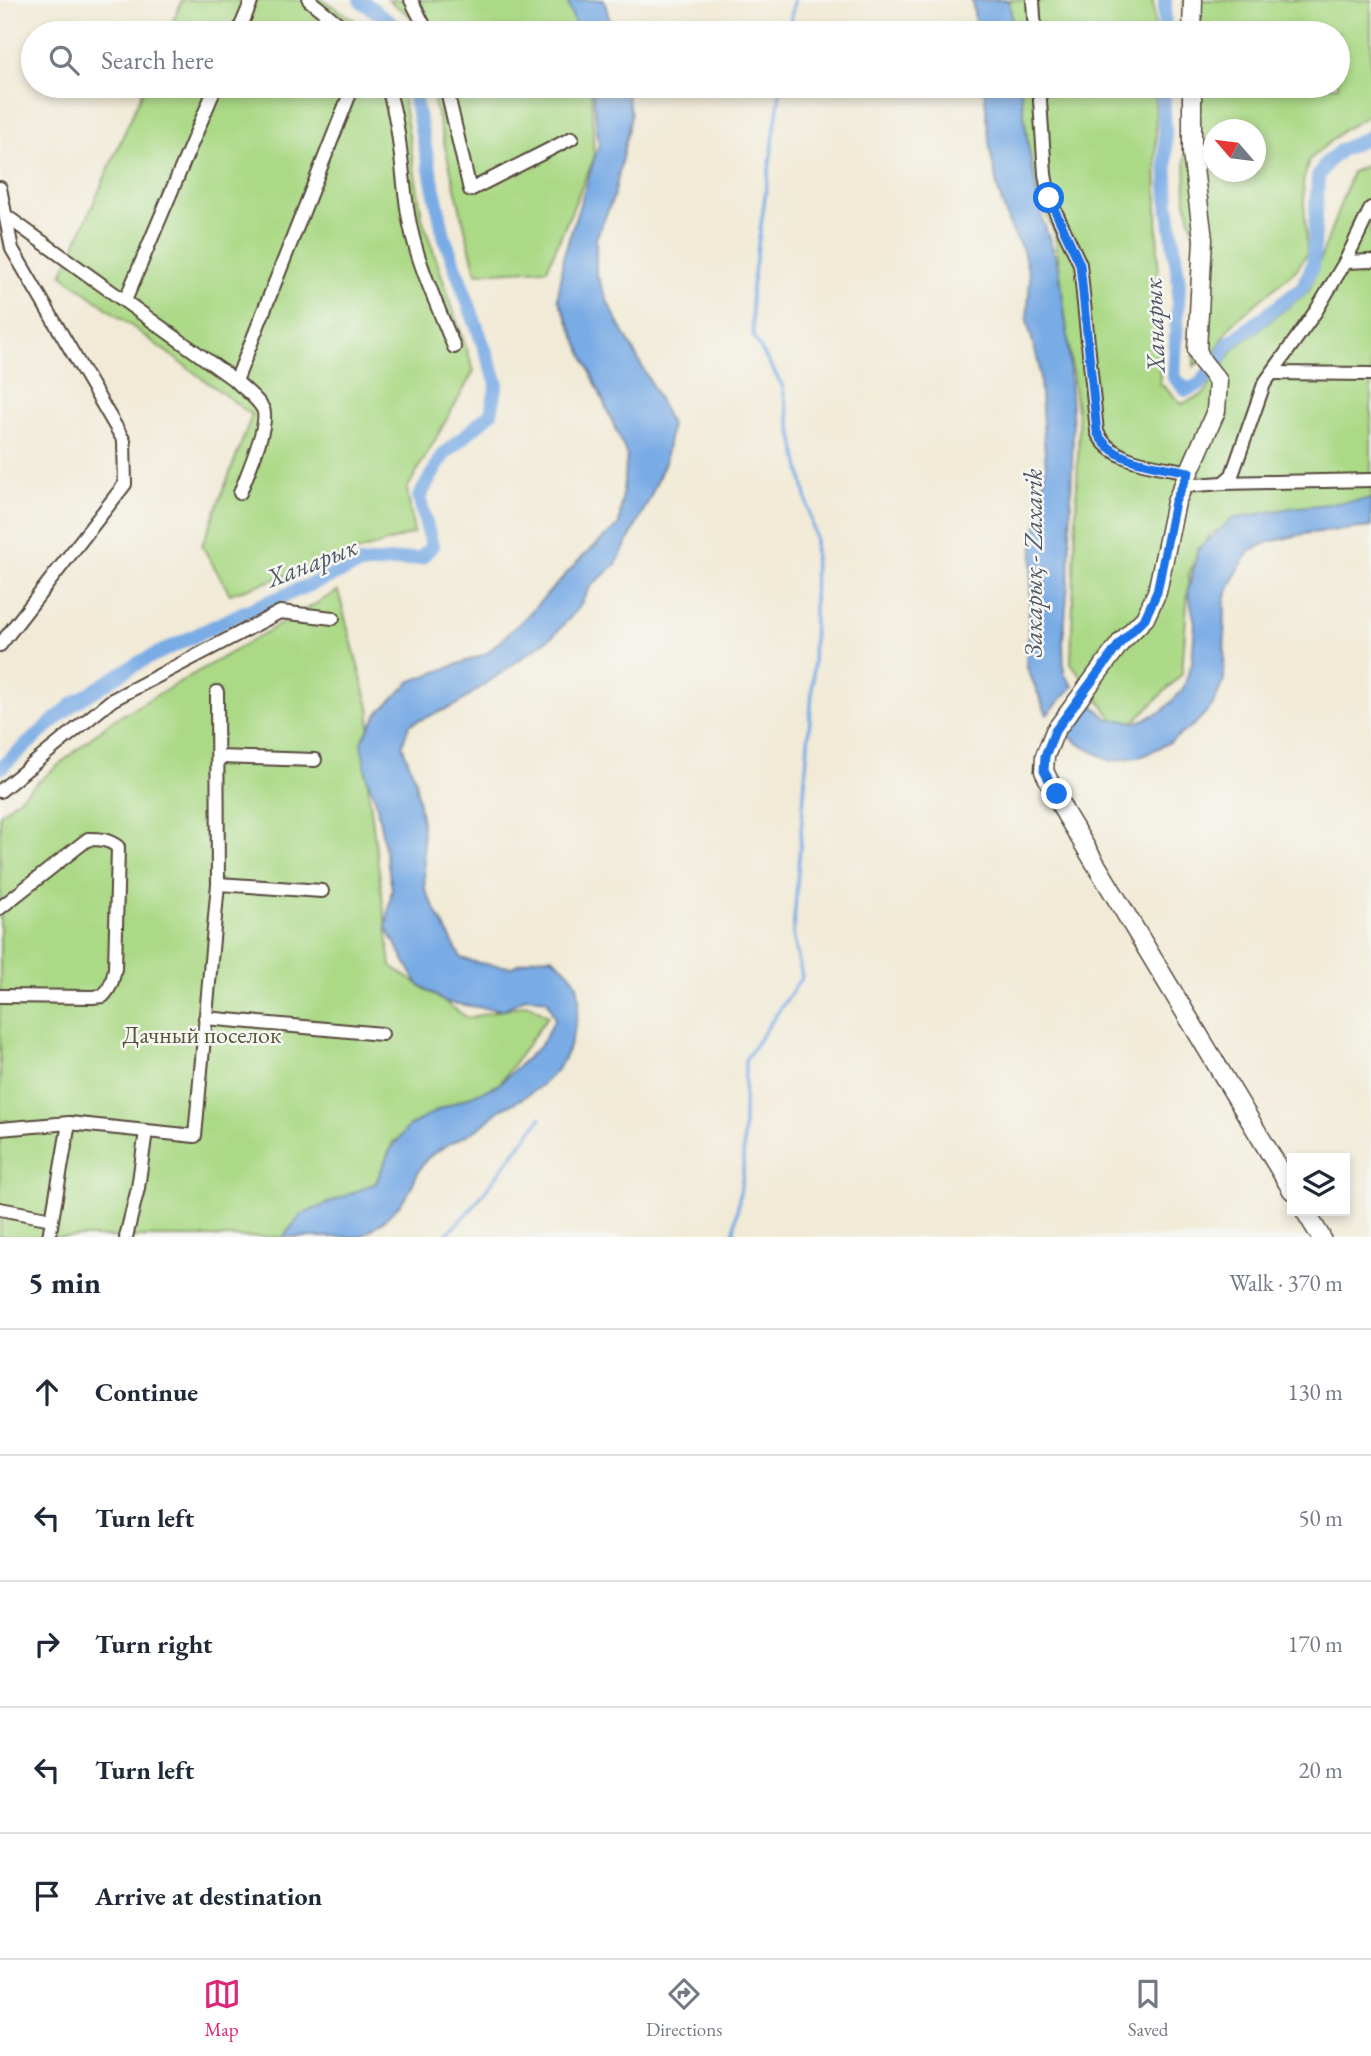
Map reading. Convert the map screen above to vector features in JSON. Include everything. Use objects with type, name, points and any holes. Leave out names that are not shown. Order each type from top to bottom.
[{"type":"street","points":[[243,21],[252,0]]},
{"type":"street","points":[[309,0],[336,21]]},
{"type":"street","points":[[411,0],[422,21]]},
{"type":"street","points":[[1033,0],[1034,21]]},
{"type":"street","points":[[1192,21],[1193,0]]},
{"type":"street","points":[[125,301],[211,98]]},
{"type":"street","points":[[236,381],[348,98]]},
{"type":"street","points":[[391,98],[408,217],[425,272],[454,346]]},
{"type":"street","points":[[449,98],[470,190],[572,138]]},
{"type":"street","points":[[1040,98],[1049,198],[1080,264],[1097,432],[1102,442],[1125,458],[1186,479],[1223,483],[1371,480]]},
{"type":"street","points":[[1192,98],[1192,153],[1203,239],[1197,350],[1218,381],[1216,411],[1175,502],[1157,592],[1145,618],[1121,642],[1055,731],[1045,756],[1044,771],[1065,813],[1287,1182]]},
{"type":"street","points":[[0,188],[12,249],[124,440],[125,484],[0,645]]},
{"type":"street","points":[[1223,483],[1232,475],[1237,464],[1260,393],[1345,262],[1370,207]]},
{"type":"street","points":[[6,216],[236,381],[257,401],[265,412],[264,425],[240,493]]},
{"type":"street","points":[[1345,262],[1371,261]]},
{"type":"street","points":[[1273,373],[1371,374]]},
{"type":"street","points":[[0,791],[112,700],[280,612],[333,618]]},
{"type":"street","points":[[0,1129],[69,1123],[194,1136],[218,884],[217,692]]},
{"type":"street","points":[[218,757],[316,760]]},
{"type":"street","points":[[0,908],[88,839],[112,841],[118,847],[116,968],[113,984],[108,991],[103,996],[93,997],[0,996]]},
{"type":"street","points":[[218,884],[322,891]]},
{"type":"street","points":[[205,1018],[382,1034]]},
{"type":"street","points":[[48,1237],[69,1123]]},
{"type":"street","points":[[127,1237],[138,1188],[146,1130]]},
{"type":"street","points":[[0,1209],[52,1219]]},
{"type":"street","points":[[1308,1216],[1321,1237]]},
{"type":"green space","points":[[182,0],[323,0],[356,21],[173,21]]},
{"type":"green space","points":[[388,0],[567,0],[575,21],[414,21]]},
{"type":"green space","points":[[1009,0],[1153,0],[1154,21],[1012,21]]},
{"type":"green space","points":[[1184,0],[1371,0],[1371,114],[1342,131],[1309,160],[1303,182],[1307,253],[1297,269],[1233,323],[1217,348],[1194,366],[1196,243],[1186,202],[1184,98],[1350,98],[1350,21],[1183,21]]},
{"type":"green space","points":[[140,98],[403,98],[422,218],[474,371],[407,489],[414,533],[230,594],[202,546],[252,415],[62,275]]},
{"type":"green space","points":[[433,98],[592,98],[594,158],[547,269],[476,273]]},
{"type":"green space","points":[[1022,98],[1155,98],[1160,383],[1182,404],[1204,394],[1234,349],[1309,291],[1352,172],[1371,163],[1371,520],[1211,532],[1189,573],[1182,674],[1133,723],[1113,719],[1071,663],[1079,426],[1055,234],[1034,189]]},
{"type":"green space","name":"Дачный поселок","points":[[338,591],[370,711],[367,778],[391,966],[468,1018],[528,1004],[548,1016],[492,1094],[393,1142],[371,1195],[300,1237],[0,1237],[0,814],[110,722]]},
{"type":"water","points":[[567,0],[604,0],[610,21],[574,21]]},
{"type":"water","points":[[972,0],[1009,0],[1012,21],[975,21]]},
{"type":"water","points":[[593,98],[627,98],[631,115],[614,196],[596,238],[596,273],[609,305],[671,426],[665,462],[616,564],[590,587],[578,609],[554,635],[456,705],[410,724],[402,745],[415,779],[422,823],[425,890],[461,958],[511,967],[534,958],[552,957],[576,982],[579,1005],[574,1031],[566,1055],[543,1084],[502,1108],[479,1128],[429,1157],[405,1198],[373,1229],[360,1237],[283,1237],[302,1214],[376,1183],[390,1150],[409,1126],[440,1109],[498,1085],[541,1045],[555,1019],[547,1000],[527,997],[503,1010],[484,1008],[445,1002],[417,983],[386,927],[392,888],[376,801],[367,778],[361,742],[378,713],[411,681],[486,654],[525,618],[581,558],[619,525],[627,455],[558,298],[563,258],[599,144]]},
{"type":"water","name":"Закарық - Zaxarik","points":[[985,98],[1022,98],[1042,218],[1059,267],[1068,340],[1073,429],[1069,571],[1063,643],[1064,674],[1073,686],[1047,715],[1026,665],[1033,550],[1046,468],[1039,365],[1027,321],[1030,279],[1023,250],[1010,227],[998,190],[990,149]]},
{"type":"water","points":[[1371,499],[1371,527],[1309,533],[1269,542],[1251,550],[1225,598],[1224,680],[1212,706],[1195,724],[1170,742],[1143,756],[1111,761],[1079,744],[1060,728],[1085,697],[1108,719],[1138,722],[1163,711],[1183,689],[1192,663],[1195,623],[1188,591],[1198,549],[1232,519],[1291,508]]},
{"type":"waterway","name":"Ханарык","points":[[360,0],[389,21]]},
{"type":"waterway","points":[[791,21],[794,0]]},
{"type":"waterway","name":"Ханарык","points":[[1164,21],[1165,0]]},
{"type":"waterway","name":"Ханарык","points":[[0,768],[73,704],[138,663],[242,613],[360,564],[421,558],[432,546],[419,497],[444,454],[491,413],[497,383],[444,236],[415,98]]},
{"type":"waterway","points":[[733,1237],[743,1174],[745,1060],[802,977],[793,934],[813,679],[815,538],[782,385],[753,336],[751,294],[779,98]]},
{"type":"waterway","name":"Ханарык","points":[[1164,98],[1168,205],[1179,283],[1174,377],[1186,390],[1199,385],[1218,362],[1227,345],[1302,288],[1313,265],[1318,177],[1327,162],[1341,150],[1371,136]]},
{"type":"waterway","points":[[444,1237],[472,1208],[541,1118]]},
{"type":"route","points":[[1049,198],[1072,242],[1080,264],[1097,432],[1102,442],[1125,458],[1189,472],[1175,502],[1157,592],[1145,618],[1121,642],[1055,731],[1045,756],[1044,771],[1057,794]]}]
